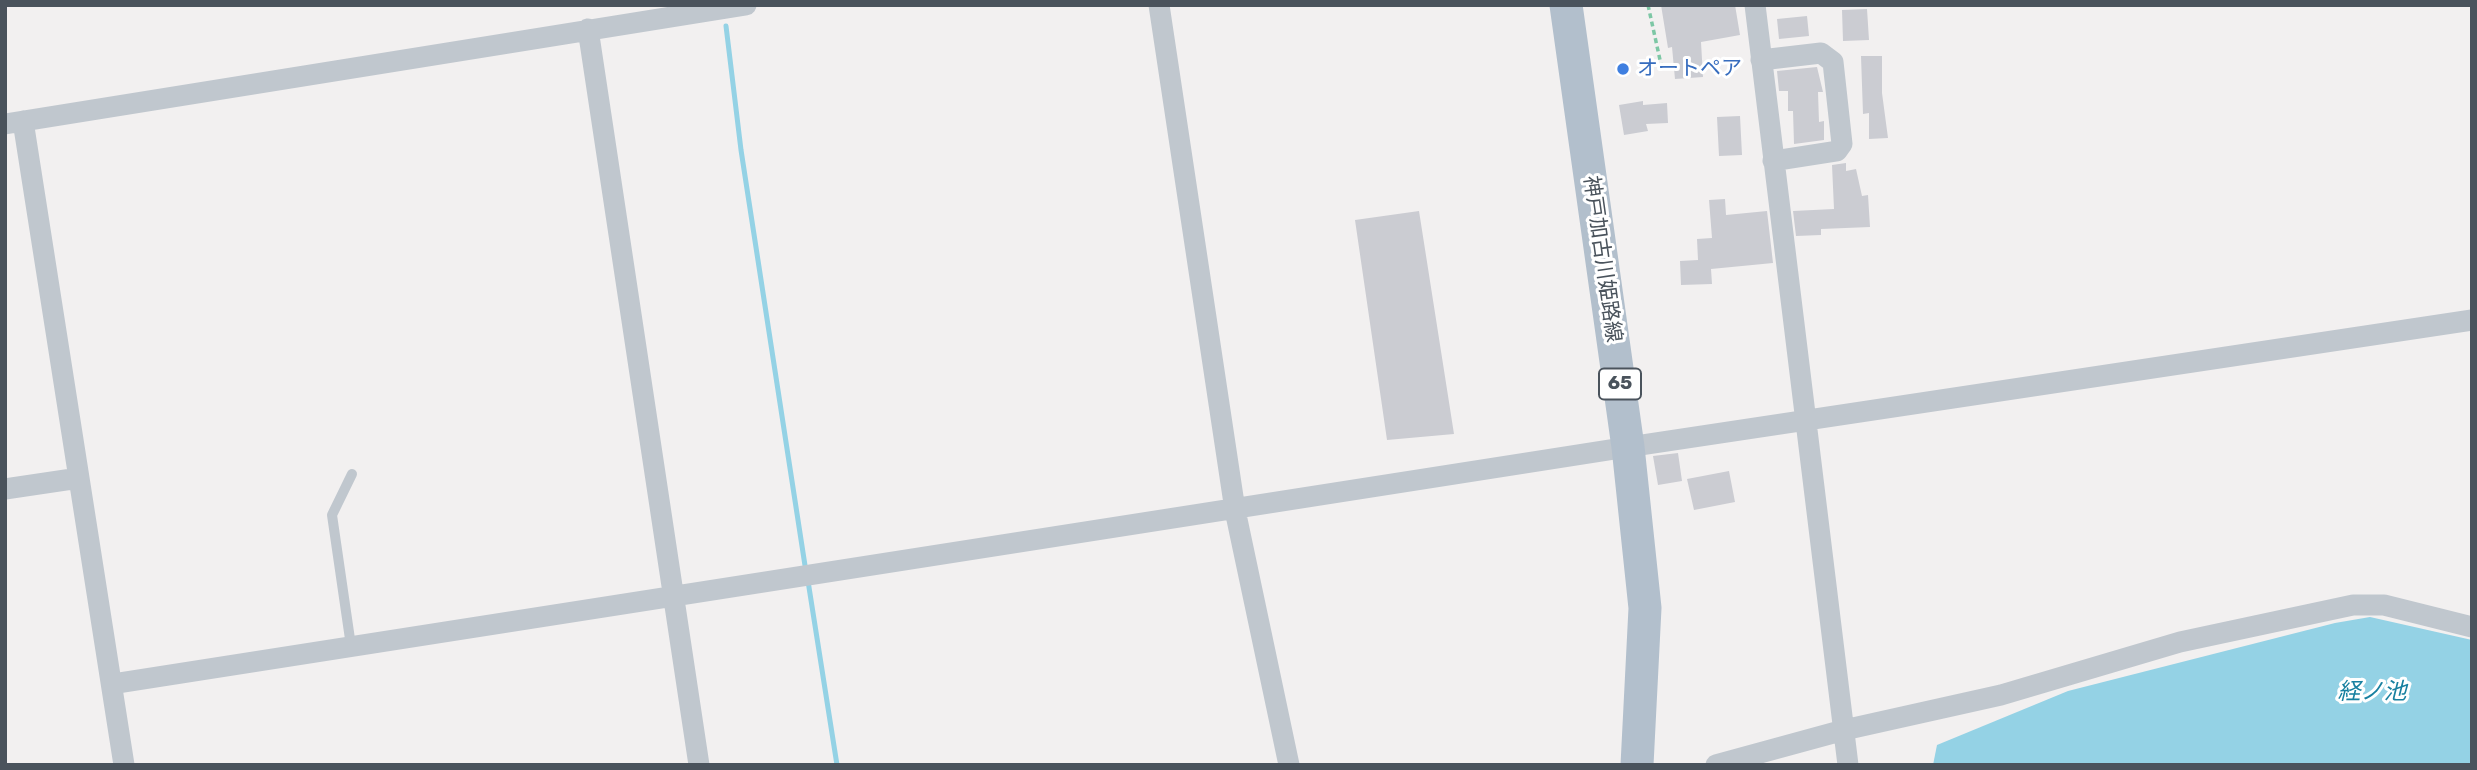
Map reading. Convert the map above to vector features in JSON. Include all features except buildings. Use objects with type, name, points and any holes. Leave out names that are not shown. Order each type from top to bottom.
[{"type":"main road","name":"神戸加古川姫路線","points":[[1566,5],[1629,447],[1646,608],[1637,765]]},
{"type":"street","points":[[1159,5],[1235,510],[1289,765]]},
{"type":"street","points":[[1755,5],[1848,765]]},
{"type":"street","points":[[124,765],[79,478],[14,123],[741,6]]},
{"type":"street","points":[[588,29],[676,596],[699,765]]},
{"type":"street","points":[[1761,60],[1821,53],[1833,62],[1842,144],[1837,151],[1773,161]]},
{"type":"street","points":[[113,684],[1629,447],[2472,320]]},
{"type":"street","points":[[5,489],[79,478]]},
{"type":"street","points":[[1716,765],[1844,730],[2000,695],[2180,642],[2353,606],[2384,606],[2472,626]]},
{"type":"lane","points":[[351,646],[332,515],[352,474]]},
{"type":"path","points":[[1648,5],[1662,69]]},
{"type":"water","name":"経ノ池","points":[[2370,617],[2472,640],[2472,765],[1933,765],[1937,745],[2068,691],[2335,623]]},
{"type":"waterway","points":[[726,26],[741,150],[806,572]]},
{"type":"waterway","points":[[808,581],[837,765]]},
{"type":"place","name":"オートペア","points":[[1623,69]]}]
